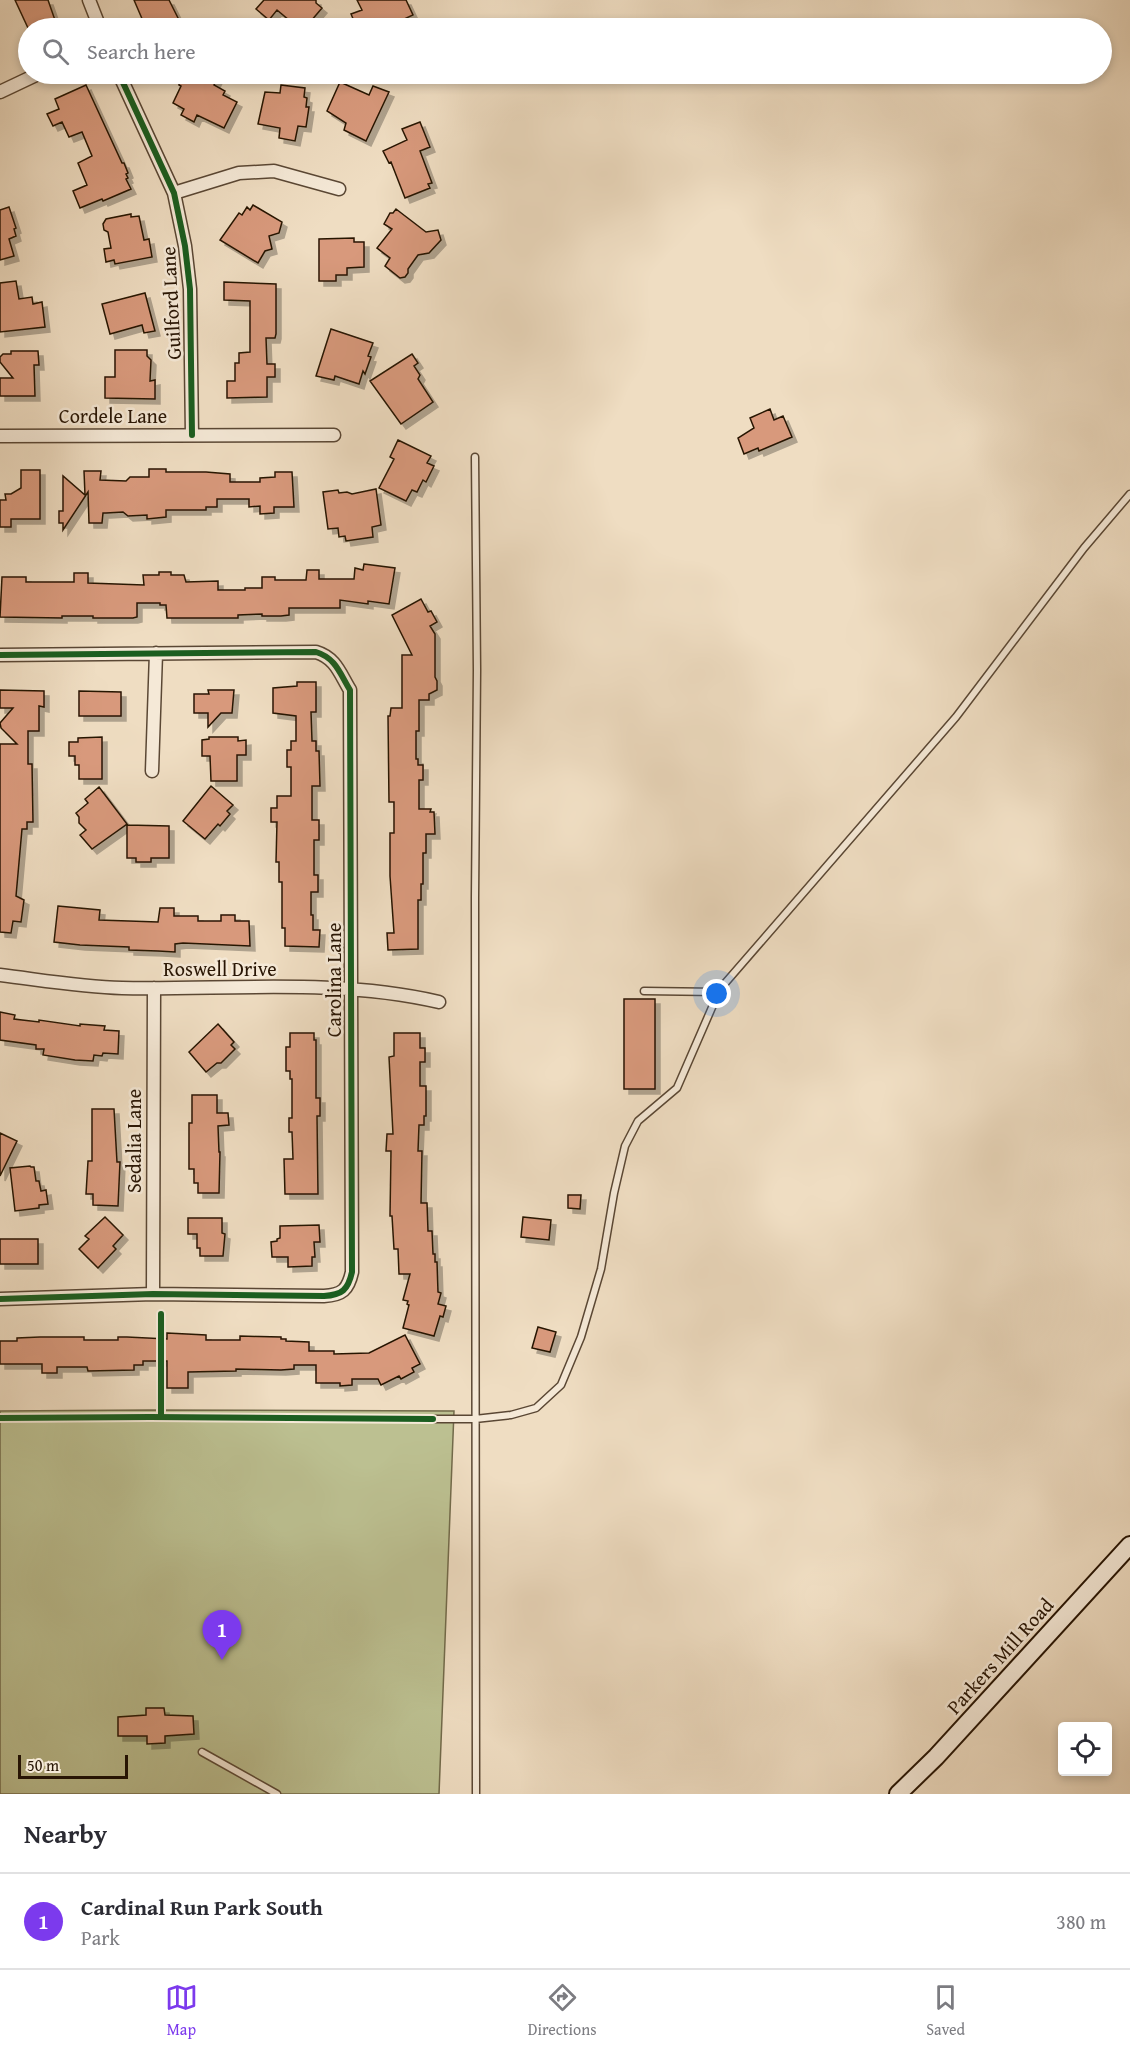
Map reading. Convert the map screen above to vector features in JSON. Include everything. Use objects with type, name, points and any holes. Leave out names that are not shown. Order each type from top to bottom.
[{"type":"main road","name":"Parkers Mill Road","points":[[898,1794],[936,1757],[1130,1545]]},
{"type":"street","points":[[89,0],[96,18]]},
{"type":"street","points":[[0,92],[18,83]]},
{"type":"street","name":"Guilford Lane","points":[[124,84],[174,193],[185,246],[190,289],[192,435]]},
{"type":"street","points":[[174,193],[239,173],[274,171],[339,189]]},
{"type":"street","name":"Cordele Lane","points":[[0,436],[334,435]]},
{"type":"street","name":"Carolina Lane","points":[[0,655],[316,652],[325,655],[336,665],[350,690],[352,1272],[347,1289],[342,1293],[324,1296],[153,1294],[0,1299]]},
{"type":"street","points":[[152,771],[156,653]]},
{"type":"street","name":"Roswell Drive","points":[[0,975],[69,985],[154,988],[351,988],[409,995],[439,1002]]},
{"type":"street","name":"Sedalia Lane","points":[[153,1294],[154,988]]},
{"type":"lane","points":[[475,458],[477,670],[476,1794]]},
{"type":"lane","points":[[433,1419],[475,1419],[511,1415],[536,1408],[561,1385],[581,1337],[601,1269],[614,1192],[625,1146],[638,1121],[677,1088],[719,992],[957,717],[1084,548],[1130,494]]},
{"type":"lane","points":[[644,991],[719,992]]},
{"type":"lane","points":[[202,1752],[277,1794]]},
{"type":"green space","points":[[0,1411],[454,1411],[439,1794],[0,1794]]},
{"type":"building","points":[[15,0],[48,0],[54,18],[23,18]]},
{"type":"building","points":[[134,0],[169,0],[178,18],[142,18]]},
{"type":"building","points":[[264,0],[316,0],[322,8],[314,18],[286,18],[277,10],[271,18],[267,18],[256,9]]},
{"type":"building","points":[[357,0],[406,0],[413,15],[407,18],[353,18],[351,14],[362,10]]},
{"type":"building","points":[[214,84],[225,91],[223,95],[237,102],[224,128],[197,115],[194,122],[181,115],[184,109],[173,103],[181,86],[179,85]]},
{"type":"building","points":[[339,84],[344,84],[369,95],[373,86],[389,92],[366,141],[344,130],[346,123],[327,111]]},
{"type":"building","points":[[86,85],[124,163],[128,173],[126,179],[131,189],[80,208],[73,191],[87,185],[78,163],[92,156],[82,132],[69,137],[62,122],[53,126],[47,114],[59,109],[55,99]]},
{"type":"building","points":[[281,85],[305,88],[306,107],[309,107],[306,127],[298,126],[295,141],[279,138],[280,128],[258,124],[265,92],[280,93]]},
{"type":"building","points":[[420,122],[430,147],[420,151],[432,183],[428,184],[430,188],[405,198],[391,162],[389,163],[383,151],[407,140],[402,129]]},
{"type":"building","points":[[253,205],[282,222],[279,233],[269,236],[272,249],[265,251],[258,263],[220,240],[239,213],[242,215],[247,207],[250,210]]},
{"type":"building","points":[[9,207],[16,228],[14,229],[16,236],[9,239],[14,256],[0,260],[0,210]]},
{"type":"building","points":[[396,209],[426,232],[438,230],[441,240],[429,253],[418,255],[405,277],[400,278],[385,266],[390,258],[377,248],[392,229],[384,224],[390,213]]},
{"type":"building","points":[[131,214],[131,217],[139,216],[144,240],[149,239],[152,257],[115,264],[114,260],[106,262],[104,249],[111,248],[108,232],[104,230],[103,224],[106,219]]},
{"type":"building","points":[[354,238],[354,242],[364,242],[364,267],[347,268],[347,275],[336,275],[336,281],[319,281],[319,239]]},
{"type":"building","points":[[16,281],[19,299],[32,297],[33,304],[42,302],[45,327],[0,332],[0,283]]},
{"type":"building","points":[[224,282],[276,284],[276,334],[275,338],[266,338],[267,364],[275,364],[275,377],[267,377],[267,397],[227,398],[227,381],[235,381],[235,363],[239,363],[239,353],[250,352],[250,301],[224,300]]},
{"type":"building","points":[[145,293],[155,331],[144,333],[142,325],[110,334],[102,304]]},
{"type":"building","points":[[331,329],[373,343],[368,356],[371,357],[359,384],[335,376],[334,380],[316,376]]},
{"type":"building","points":[[115,350],[147,350],[147,356],[151,360],[150,381],[155,380],[155,399],[105,398],[105,377],[115,377]]},
{"type":"building","points":[[11,351],[38,351],[39,365],[34,365],[35,396],[0,396],[0,378],[13,378],[0,362],[0,357],[3,354],[11,354]]},
{"type":"building","points":[[412,354],[418,363],[414,366],[420,375],[418,379],[433,402],[401,424],[370,381]]},
{"type":"building","points":[[770,409],[774,420],[783,416],[792,437],[759,451],[758,448],[744,454],[738,438],[754,428],[750,418]]},
{"type":"building","points":[[398,440],[431,456],[427,463],[434,466],[426,482],[423,480],[417,492],[412,490],[406,501],[379,488],[394,459],[390,457]]},
{"type":"building","points":[[149,469],[166,469],[166,472],[230,474],[230,482],[260,482],[260,478],[275,477],[275,472],[292,472],[294,507],[274,507],[274,513],[260,514],[260,506],[249,507],[249,499],[217,499],[217,507],[206,507],[206,510],[166,510],[166,517],[147,519],[147,515],[128,516],[123,512],[103,513],[102,523],[89,523],[88,492],[63,530],[63,523],[59,523],[59,511],[63,511],[63,476],[85,495],[84,471],[101,471],[100,480],[126,481],[130,477],[149,477]]},
{"type":"building","points":[[21,470],[40,470],[40,519],[11,519],[11,527],[0,527],[0,500],[6,500],[5,494],[11,494],[21,488]]},
{"type":"building","points":[[376,489],[381,525],[372,527],[373,537],[346,541],[345,536],[339,537],[338,528],[328,529],[323,492],[338,490],[339,493],[352,494]]},
{"type":"building","points":[[364,564],[395,568],[389,604],[340,600],[340,608],[289,608],[289,615],[281,616],[262,616],[262,614],[238,615],[238,618],[167,618],[166,605],[137,603],[137,617],[133,618],[0,617],[2,577],[26,577],[26,582],[74,582],[74,573],[88,573],[88,583],[144,585],[143,575],[171,572],[171,575],[184,575],[186,582],[218,581],[218,590],[245,590],[245,588],[262,588],[262,577],[275,577],[275,580],[306,580],[307,570],[319,570],[319,579],[354,579],[355,568],[363,570]]},
{"type":"building","points":[[421,599],[437,622],[430,626],[435,634],[437,690],[429,694],[429,700],[419,700],[419,731],[416,731],[416,759],[418,759],[418,765],[423,765],[423,780],[419,780],[419,809],[431,809],[430,812],[434,812],[435,834],[426,834],[426,853],[423,853],[423,884],[421,884],[421,900],[418,900],[418,949],[388,950],[387,933],[394,933],[390,833],[394,833],[394,802],[389,802],[388,716],[390,716],[391,708],[402,708],[402,655],[412,655],[392,615]]},
{"type":"building","points":[[297,682],[316,682],[316,712],[311,712],[312,741],[316,741],[316,751],[319,751],[320,786],[312,786],[312,820],[319,820],[319,840],[314,840],[314,875],[318,875],[318,892],[311,892],[311,915],[313,915],[313,930],[320,930],[319,947],[285,946],[285,928],[282,928],[282,882],[279,882],[279,862],[276,862],[277,822],[271,822],[271,808],[277,808],[277,796],[291,796],[291,767],[287,767],[287,750],[291,750],[291,741],[296,741],[296,716],[273,713],[273,688],[297,686]]},
{"type":"building","points":[[0,690],[44,691],[44,707],[39,706],[39,731],[28,731],[28,764],[32,764],[33,822],[27,822],[27,829],[22,829],[16,896],[24,900],[21,922],[13,921],[11,933],[0,932],[0,744],[17,744],[1,728],[0,723],[13,708],[0,708]]},
{"type":"building","points":[[208,690],[234,690],[232,713],[221,713],[208,727],[208,713],[194,713],[194,694],[209,694]]},
{"type":"building","points":[[79,691],[121,692],[121,716],[79,716]]},
{"type":"building","points":[[102,737],[102,779],[79,779],[79,765],[75,765],[75,756],[69,756],[69,742],[78,742],[78,738]]},
{"type":"building","points":[[209,737],[238,737],[238,741],[246,740],[246,755],[237,755],[237,781],[211,781],[210,756],[202,756],[202,740],[209,739]]},
{"type":"building","points":[[211,786],[233,805],[227,811],[230,814],[205,839],[183,821]]},
{"type":"building","points":[[99,787],[127,824],[92,849],[80,835],[86,830],[79,823],[76,813],[88,803],[85,799]]},
{"type":"building","points":[[127,825],[169,826],[169,858],[151,858],[151,862],[136,862],[136,858],[127,858]]},
{"type":"building","points":[[58,906],[100,910],[99,920],[158,922],[160,908],[174,908],[174,916],[198,916],[198,921],[221,921],[221,915],[235,915],[235,921],[249,921],[250,946],[183,943],[175,944],[175,952],[54,942]]},
{"type":"building","points":[[624,999],[655,999],[655,1089],[624,1089]]},
{"type":"building","points":[[0,1012],[15,1015],[14,1019],[80,1026],[80,1024],[105,1026],[104,1030],[119,1031],[118,1054],[94,1055],[93,1061],[75,1060],[43,1055],[44,1049],[36,1049],[36,1045],[0,1040]]},
{"type":"building","points":[[218,1024],[234,1042],[231,1045],[235,1049],[221,1063],[217,1063],[206,1072],[189,1052]]},
{"type":"building","points":[[290,1033],[314,1033],[314,1040],[316,1040],[316,1098],[320,1098],[320,1116],[317,1116],[318,1194],[285,1194],[284,1159],[293,1159],[292,1132],[289,1132],[289,1118],[292,1118],[292,1079],[290,1079],[290,1071],[286,1071],[286,1047],[290,1047]]},
{"type":"building","points":[[394,1033],[420,1033],[420,1048],[425,1048],[425,1062],[420,1062],[420,1086],[426,1086],[426,1116],[424,1116],[424,1125],[419,1125],[418,1151],[422,1151],[421,1203],[427,1203],[428,1231],[432,1231],[433,1254],[437,1262],[438,1292],[441,1293],[438,1304],[446,1306],[443,1317],[440,1316],[434,1336],[403,1328],[409,1305],[408,1301],[403,1300],[410,1274],[399,1274],[398,1249],[394,1249],[392,1216],[390,1216],[391,1151],[386,1151],[387,1134],[393,1134],[389,1057],[394,1056]]},
{"type":"building","points":[[192,1095],[217,1095],[217,1113],[228,1113],[229,1125],[218,1126],[219,1193],[198,1193],[198,1183],[194,1183],[194,1169],[189,1169],[189,1123],[192,1123]]},
{"type":"building","points":[[92,1109],[114,1109],[117,1162],[120,1162],[118,1206],[93,1205],[93,1194],[86,1194],[88,1161],[92,1161]]},
{"type":"building","points":[[0,1133],[17,1141],[0,1176]]},
{"type":"building","points":[[34,1167],[36,1181],[39,1181],[41,1191],[46,1190],[48,1204],[39,1205],[39,1208],[15,1211],[10,1168]]},
{"type":"building","points":[[568,1195],[581,1195],[580,1209],[568,1208]]},
{"type":"building","points":[[105,1217],[123,1235],[113,1246],[116,1249],[98,1268],[79,1249],[89,1239],[85,1236]]},
{"type":"building","points":[[523,1217],[551,1220],[549,1240],[521,1237]]},
{"type":"building","points":[[188,1218],[222,1218],[222,1233],[225,1234],[223,1256],[200,1256],[200,1248],[197,1248],[197,1234],[188,1234]]},
{"type":"building","points":[[319,1225],[320,1242],[314,1242],[315,1257],[312,1257],[312,1266],[288,1267],[288,1257],[272,1257],[271,1242],[280,1238],[280,1226]]},
{"type":"building","points":[[0,1239],[38,1239],[38,1264],[0,1264]]},
{"type":"building","points":[[538,1327],[556,1332],[550,1352],[532,1348]]},
{"type":"building","points":[[167,1333],[206,1335],[206,1340],[240,1340],[240,1336],[281,1337],[286,1341],[309,1342],[309,1351],[334,1351],[334,1354],[369,1353],[405,1335],[420,1364],[412,1368],[414,1372],[401,1379],[399,1376],[381,1385],[378,1379],[352,1379],[352,1385],[340,1386],[340,1383],[316,1383],[316,1365],[294,1365],[294,1369],[281,1370],[236,1369],[236,1371],[188,1372],[188,1388],[167,1388],[167,1361],[143,1361],[143,1365],[134,1365],[134,1370],[88,1371],[87,1367],[57,1367],[57,1373],[42,1373],[42,1364],[0,1364],[0,1341],[40,1337],[84,1337],[84,1340],[118,1340],[118,1337],[167,1339]]},
{"type":"building","points":[[146,1708],[164,1708],[165,1715],[193,1716],[194,1734],[165,1736],[165,1743],[147,1744],[147,1736],[118,1736],[118,1717],[146,1715]]},
{"type":"cycle path","points":[[124,84],[174,193],[185,246],[190,289],[192,435]]},
{"type":"cycle path","points":[[0,655],[316,652],[333,662],[350,690],[352,1272],[346,1287],[340,1293],[324,1296],[153,1294],[0,1299]]},
{"type":"cycle path","points":[[161,1314],[161,1417]]},
{"type":"cycle path","points":[[0,1418],[433,1419]]},
{"type":"place","name":"Cardinal Run Park South","points":[[222,1660]]}]
